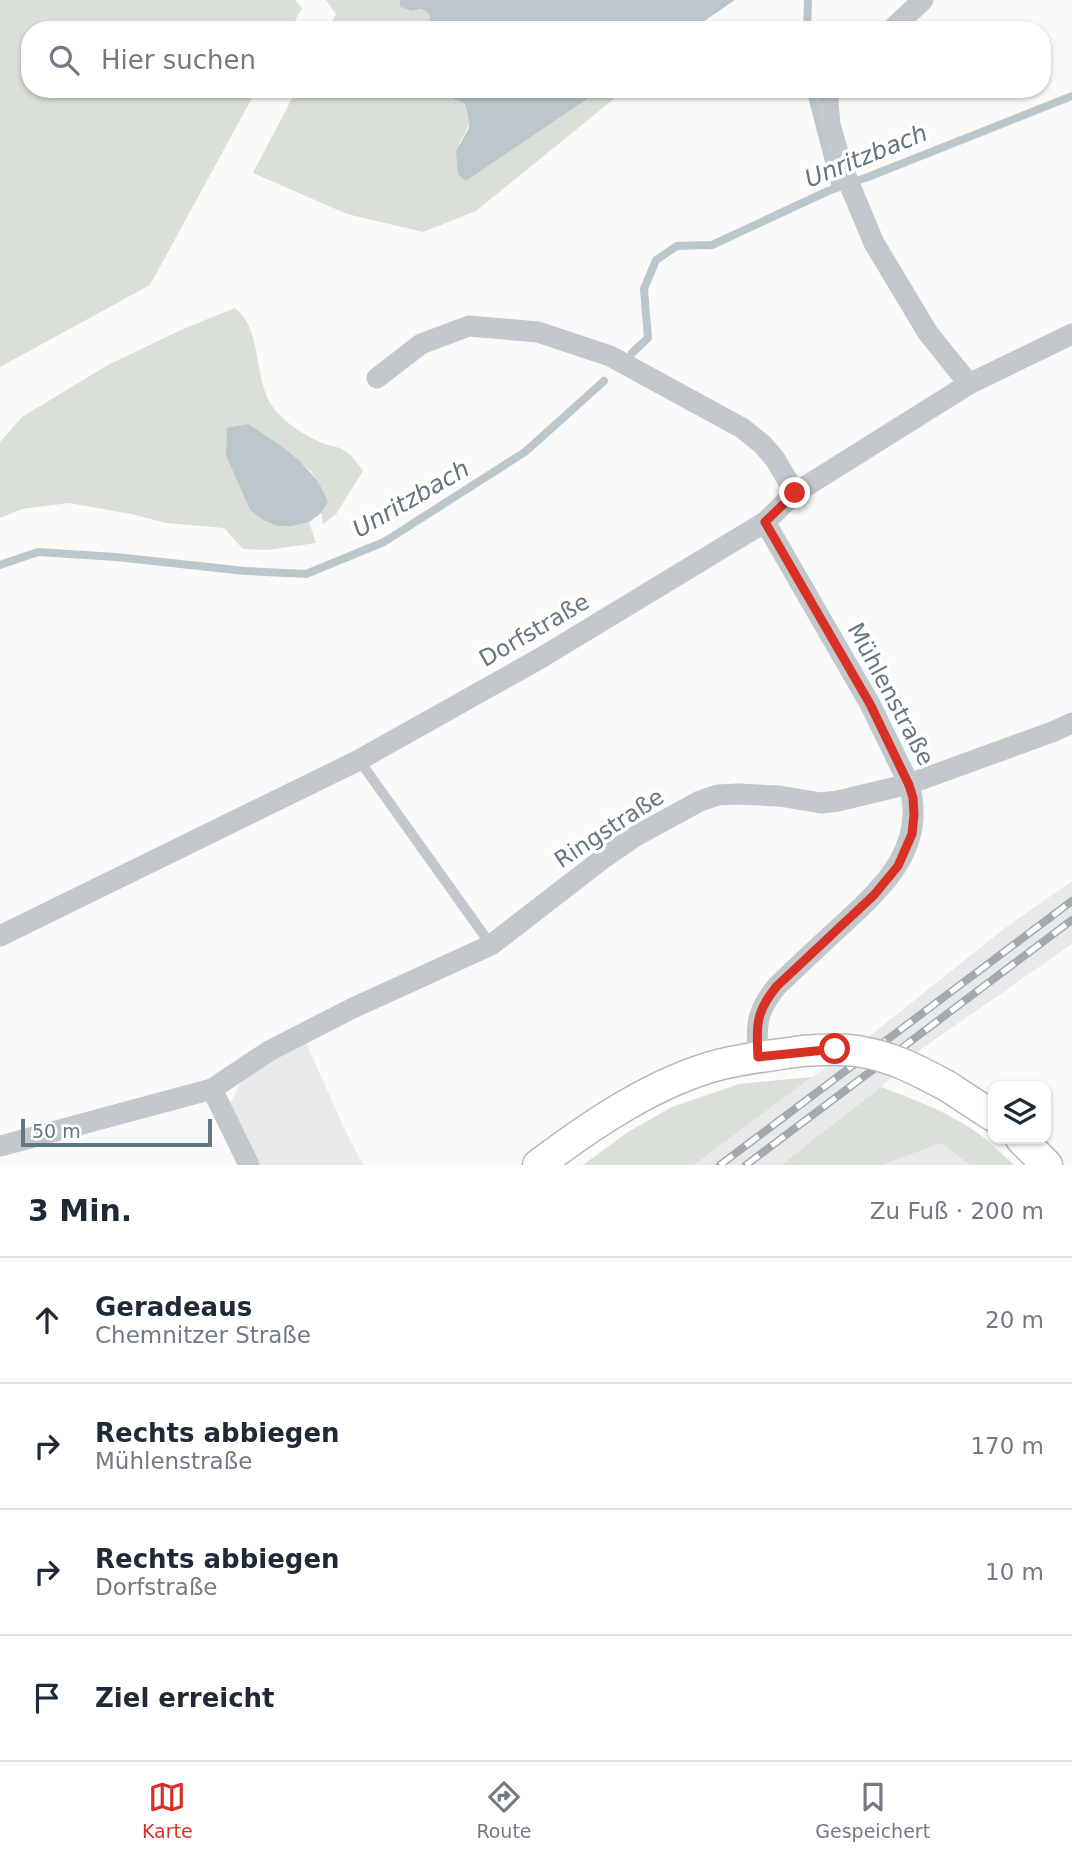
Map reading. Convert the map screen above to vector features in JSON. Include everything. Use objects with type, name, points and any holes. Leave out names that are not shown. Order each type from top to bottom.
[{"type":"main road","points":[[538,1165],[616,1111],[693,1073],[758,1057],[802,1051],[835,1049],[884,1057],[912,1067],[988,1113]]},
{"type":"main road","points":[[1026,1144],[1047,1165]]},
{"type":"street","points":[[901,21],[923,0]]},
{"type":"street","points":[[828,98],[830,125],[843,169],[874,243],[928,333],[969,384]]},
{"type":"street","points":[[377,378],[421,344],[469,326],[538,332],[610,356],[742,428],[775,459],[795,493]]},
{"type":"street","name":"Dorfstraße","points":[[0,936],[359,760],[539,659],[765,522],[795,493],[969,384],[1072,334]]},
{"type":"street","name":"Mühlenstraße","points":[[758,1057],[758,1018],[765,1001],[777,986],[874,895],[898,866],[912,834],[914,815],[909,785],[870,704],[765,522]]},
{"type":"street","name":"Ringstraße","points":[[0,1146],[212,1089],[269,1051],[353,1008],[491,945],[624,844],[700,801],[738,794],[779,796],[821,803],[838,801],[909,785],[1072,723]]},
{"type":"street","points":[[212,1089],[250,1165]]},
{"type":"lane","points":[[359,760],[491,945]]},
{"type":"shaded area","points":[[0,0],[295,0],[302,8],[295,21],[21,21],[21,98],[252,98],[150,285],[0,367]]},
{"type":"shaded area","points":[[326,0],[400,0],[400,7],[412,11],[422,9],[430,15],[430,21],[332,21],[336,14]]},
{"type":"shaded area","points":[[400,0],[735,0],[704,21],[430,21],[430,15],[422,9],[412,11],[400,7]]},
{"type":"shaded area","points":[[292,98],[454,98],[465,104],[468,117],[467,129],[459,143],[466,181],[589,98],[615,98],[476,211],[423,232],[347,214],[253,173]]},
{"type":"shaded area","points":[[589,98],[466,181],[458,174],[456,151],[469,128],[468,116],[465,104],[454,99]]},
{"type":"shaded area","points":[[235,308],[251,330],[263,386],[276,411],[308,436],[348,452],[363,471],[336,514],[323,524],[321,513],[328,502],[311,471],[248,424],[243,493],[250,510],[292,526],[309,522],[316,543],[267,550],[243,549],[224,528],[166,523],[69,503],[22,509],[0,518],[0,442],[22,417],[108,365],[183,329]]},
{"type":"shaded area","points":[[248,424],[295,457],[322,489],[328,502],[321,513],[309,522],[278,526],[263,520],[250,510],[226,455],[227,428]]},
{"type":"shaded area","points":[[1072,881],[1072,944],[920,1050],[881,1087],[781,1165],[694,1165],[871,1035],[1005,928]]},
{"type":"shaded area","points":[[305,1040],[363,1165],[257,1165],[231,1115],[231,1102],[241,1082]]},
{"type":"shaded area","points":[[812,1077],[694,1165],[583,1165],[628,1132],[672,1107],[739,1084]]},
{"type":"shaded area","points":[[881,1087],[957,1120],[985,1139],[1014,1165],[970,1165],[942,1143],[881,1165],[781,1165]]},
{"type":"shaded area","points":[[942,1143],[970,1165],[881,1165]]},
{"type":"waterway","points":[[807,21],[808,0]]},
{"type":"waterway","name":"Unritzbach","points":[[632,353],[648,338],[644,289],[656,260],[677,246],[712,245],[828,191],[1072,96]]},
{"type":"waterway","points":[[812,98],[836,188]]},
{"type":"waterway","name":"Unritzbach","points":[[0,565],[38,552],[306,574],[384,542],[525,452],[604,381]]},
{"type":"railway","points":[[720,1165],[1072,901]]},
{"type":"railway","points":[[746,1165],[1072,920]]},
{"type":"route","points":[[795,493],[765,522],[870,704],[913,798],[912,834],[898,866],[874,895],[777,986],[765,1001],[758,1018],[758,1057],[835,1049]]}]
